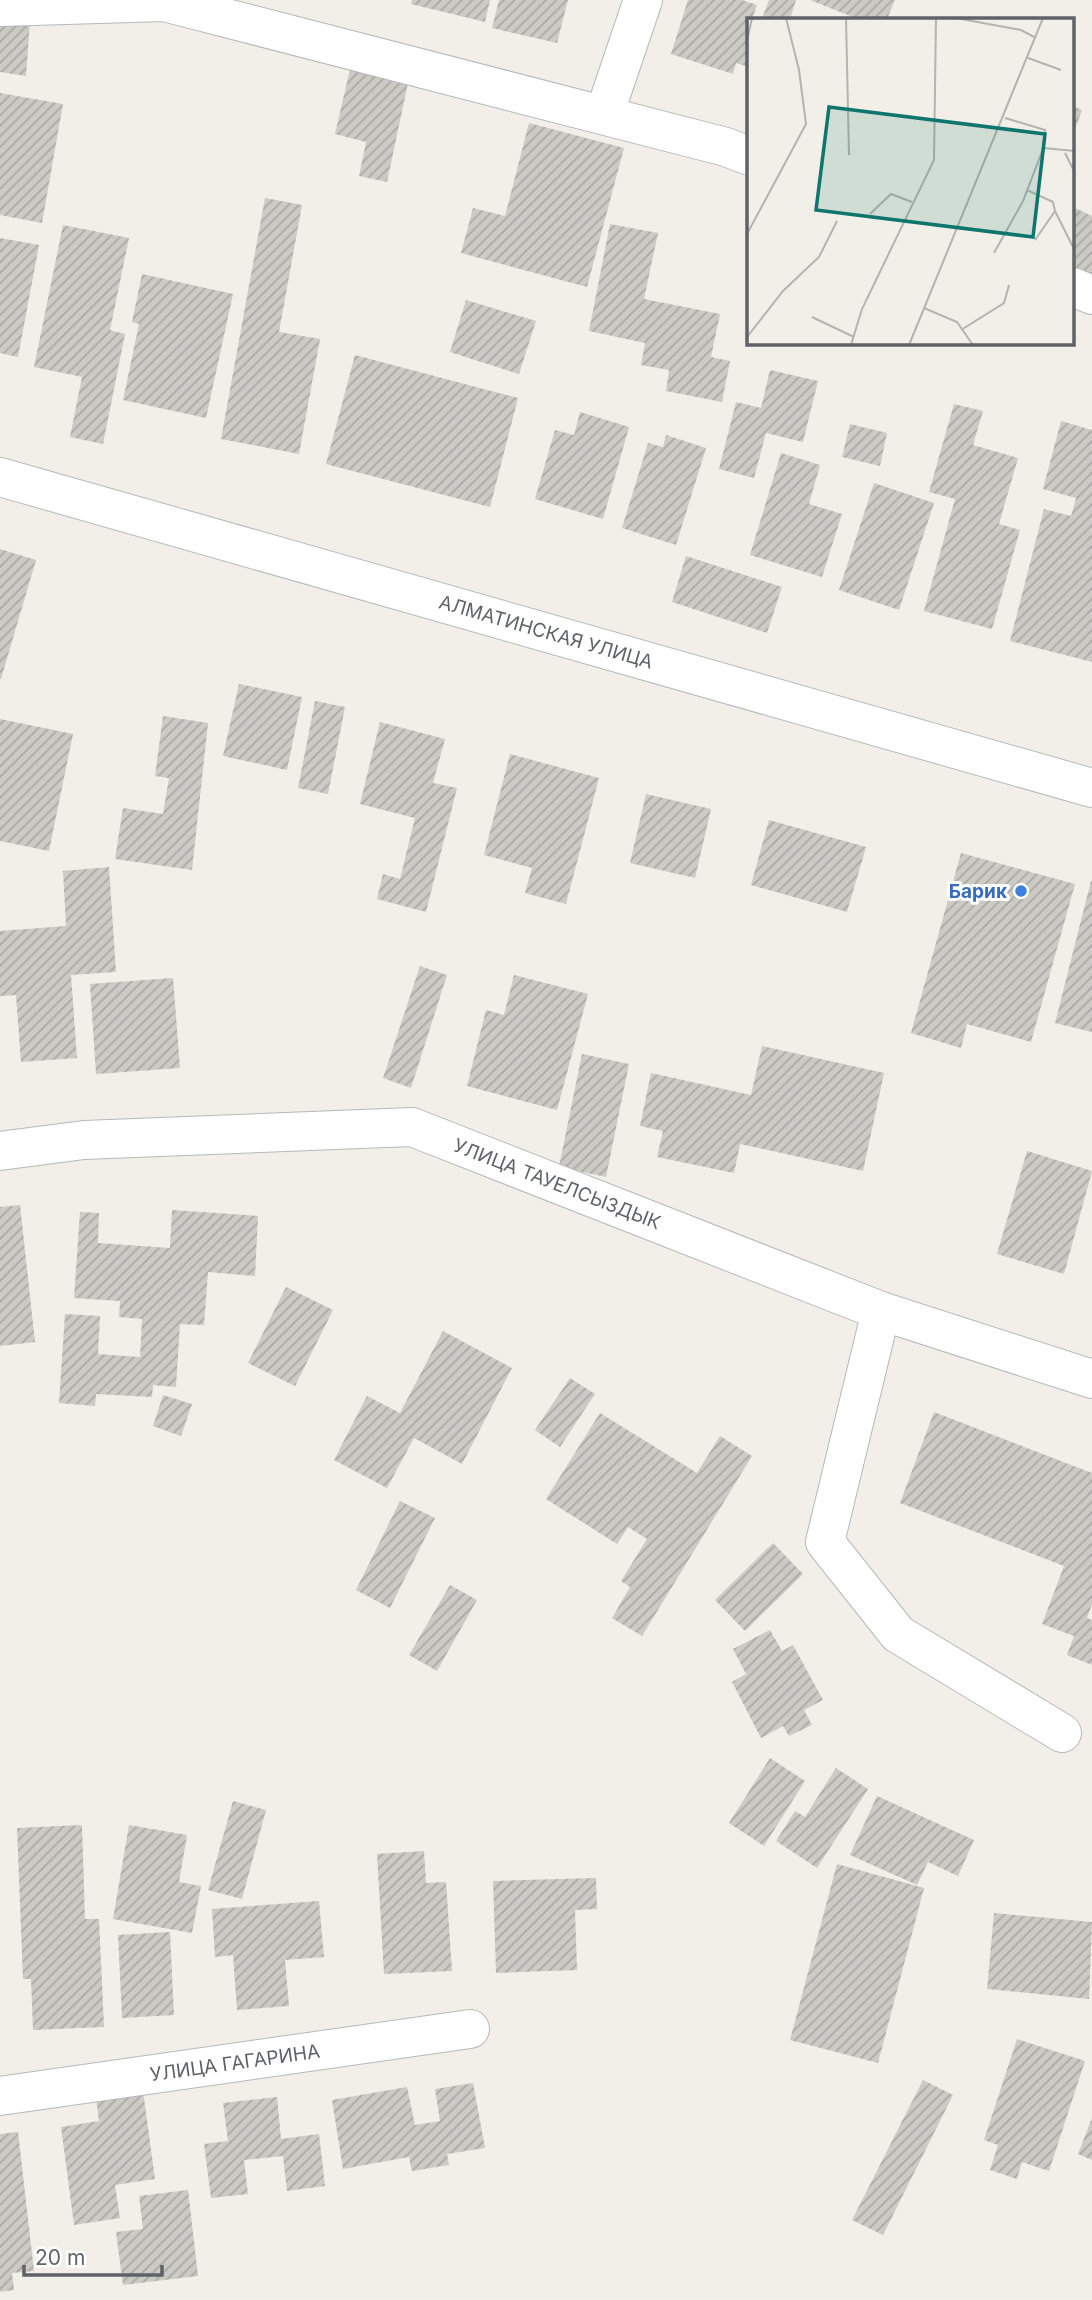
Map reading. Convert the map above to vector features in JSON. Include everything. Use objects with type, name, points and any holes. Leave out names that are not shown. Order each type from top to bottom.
[{"type":"street","points":[[604,116],[643,0]]},
{"type":"street","points":[[0,7],[164,2],[726,147],[747,155]]},
{"type":"street","points":[[1074,287],[1092,295]]},
{"type":"street","name":"АЛМАТИНСКАЯ УЛИЦА","points":[[0,477],[1092,788]]},
{"type":"street","name":"УЛИЦА ТАУЕЛСЫЗДЫК","points":[[0,1151],[84,1140],[412,1127],[881,1311],[1092,1379]]},
{"type":"street","points":[[881,1311],[825,1542],[898,1634],[1062,1733]]},
{"type":"street","name":"УЛИЦА ГАГАРИНА","points":[[0,2096],[470,2029]]},
{"type":"building","points":[[412,0],[490,0],[485,22],[411,4]]},
{"type":"building","points":[[499,0],[568,0],[557,43],[492,28]]},
{"type":"building","points":[[688,0],[742,0],[757,5],[752,18],[747,18],[747,66],[736,63],[733,74],[671,54]]},
{"type":"building","points":[[769,0],[796,0],[790,18],[762,18]]},
{"type":"building","points":[[810,0],[895,0],[887,18],[855,18]]},
{"type":"building","points":[[0,18],[30,21],[26,76],[0,72]]},
{"type":"building","points":[[351,65],[409,78],[387,182],[359,176],[366,142],[335,134]]},
{"type":"building","points":[[0,93],[63,104],[42,223],[0,215]]},
{"type":"building","points":[[1074,106],[1082,110],[1074,132]]},
{"type":"building","points":[[529,123],[624,148],[587,287],[461,253],[473,208],[505,216]]},
{"type":"building","points":[[265,198],[302,205],[279,332],[320,339],[299,454],[221,439]]},
{"type":"building","points":[[1074,207],[1092,216],[1092,275],[1074,266]]},
{"type":"building","points":[[610,224],[658,233],[644,299],[720,314],[711,357],[730,361],[722,402],[666,391],[669,370],[641,365],[645,343],[589,331]]},
{"type":"building","points":[[63,225],[129,238],[110,330],[125,334],[103,444],[70,437],[82,377],[34,367]]},
{"type":"building","points":[[0,238],[39,245],[18,357],[0,353]]},
{"type":"building","points":[[142,274],[233,294],[206,418],[123,400],[139,324],[132,322]]},
{"type":"building","points":[[466,300],[536,321],[519,374],[450,352]]},
{"type":"building","points":[[355,355],[518,398],[490,507],[326,464]]},
{"type":"building","points":[[770,370],[818,381],[803,442],[766,433],[754,478],[719,469],[736,402],[761,408]]},
{"type":"building","points":[[954,404],[983,411],[973,445],[1018,458],[999,524],[1020,530],[992,629],[924,611],[955,499],[929,492]]},
{"type":"building","points":[[580,412],[629,427],[603,519],[535,499],[555,430],[574,435]]},
{"type":"building","points":[[1061,421],[1092,430],[1092,662],[1010,641],[1044,509],[1071,516],[1076,498],[1043,489]]},
{"type":"building","points":[[850,424],[887,433],[880,466],[842,457]]},
{"type":"building","points":[[666,435],[706,448],[676,545],[622,528],[648,443],[663,447]]},
{"type":"building","points":[[781,453],[820,465],[809,504],[842,514],[822,577],[750,555]]},
{"type":"building","points":[[874,483],[934,503],[899,610],[839,590]]},
{"type":"building","points":[[0,549],[36,560],[1,679],[0,679]]},
{"type":"building","points":[[686,556],[782,587],[767,633],[672,602]]},
{"type":"building","points":[[239,684],[302,697],[287,770],[223,756]]},
{"type":"building","points":[[315,701],[345,707],[328,794],[298,788]]},
{"type":"building","points":[[163,716],[208,723],[192,870],[115,859],[123,808],[163,814],[169,778],[155,776]]},
{"type":"building","points":[[0,719],[73,734],[49,851],[0,841]]},
{"type":"building","points":[[380,722],[445,739],[433,783],[457,788],[426,912],[377,899],[383,874],[400,879],[415,818],[360,804]]},
{"type":"building","points":[[510,754],[599,778],[566,904],[525,893],[532,868],[484,855]]},
{"type":"building","points":[[646,794],[711,809],[695,878],[630,863]]},
{"type":"building","points":[[769,820],[866,847],[847,912],[751,885]]},
{"type":"building","points":[[961,853],[1075,884],[1031,1042],[967,1024],[961,1048],[911,1033]]},
{"type":"building","points":[[109,867],[116,972],[71,975],[77,1058],[21,1062],[16,995],[0,996],[0,931],[66,926],[63,871]]},
{"type":"building","points":[[1092,881],[1092,1032],[1055,1023]]},
{"type":"building","points":[[420,966],[447,975],[411,1088],[383,1078]]},
{"type":"building","points":[[514,975],[588,994],[557,1110],[467,1086],[486,1010],[504,1015]]},
{"type":"building","points":[[173,978],[180,1068],[96,1074],[90,984]]},
{"type":"building","points":[[762,1046],[884,1073],[863,1171],[740,1144],[734,1173],[657,1157],[663,1131],[640,1126],[651,1073],[751,1095]]},
{"type":"building","points":[[582,1054],[629,1064],[606,1177],[559,1167]]},
{"type":"building","points":[[1027,1151],[1092,1171],[1064,1274],[997,1254]]},
{"type":"building","points":[[20,1205],[35,1342],[0,1346],[0,1207]]},
{"type":"building","points":[[172,1210],[258,1216],[255,1276],[208,1272],[204,1325],[180,1324],[176,1387],[153,1385],[152,1397],[96,1394],[95,1406],[59,1403],[65,1314],[100,1316],[98,1354],[140,1357],[142,1319],[119,1317],[120,1301],[74,1298],[80,1212],[99,1213],[98,1243],[170,1248]]},
{"type":"building","points":[[286,1287],[333,1310],[295,1386],[248,1363]]},
{"type":"building","points":[[443,1331],[512,1368],[462,1464],[414,1438],[387,1488],[334,1460],[367,1396],[400,1413]]},
{"type":"building","points":[[570,1378],[595,1394],[560,1447],[535,1430]]},
{"type":"building","points":[[163,1395],[192,1404],[181,1436],[153,1426]]},
{"type":"building","points":[[934,1412],[1092,1473],[1092,1604],[1087,1618],[1092,1620],[1092,1665],[1067,1655],[1074,1636],[1042,1624],[1064,1566],[900,1503]]},
{"type":"building","points":[[600,1413],[697,1473],[720,1436],[752,1456],[642,1636],[612,1618],[630,1587],[621,1581],[647,1539],[628,1527],[617,1544],[546,1499]]},
{"type":"building","points":[[400,1501],[435,1518],[390,1608],[356,1590]]},
{"type":"building","points":[[773,1543],[803,1574],[745,1631],[715,1600]]},
{"type":"building","points":[[450,1585],[477,1600],[437,1671],[409,1655]]},
{"type":"building","points":[[770,1630],[782,1651],[793,1645],[823,1700],[804,1710],[812,1725],[789,1736],[783,1726],[761,1738],[732,1682],[746,1674],[733,1649]]},
{"type":"building","points":[[770,1758],[805,1781],[764,1846],[729,1823]]},
{"type":"building","points":[[836,1768],[868,1789],[817,1868],[776,1841],[795,1811],[805,1817]]},
{"type":"building","points":[[877,1796],[974,1840],[958,1876],[928,1862],[917,1885],[850,1855]]},
{"type":"building","points":[[233,1801],[266,1810],[242,1899],[208,1890]]},
{"type":"building","points":[[82,1825],[85,1919],[99,1919],[104,2027],[33,2030],[31,1979],[23,1979],[17,1828]]},
{"type":"building","points":[[129,1825],[187,1835],[179,1882],[201,1886],[192,1933],[113,1919]]},
{"type":"building","points":[[424,1851],[426,1883],[446,1882],[452,1971],[384,1974],[377,1854]]},
{"type":"building","points":[[837,1864],[924,1888],[878,2063],[790,2040]]},
{"type":"building","points":[[596,1878],[597,1909],[575,1910],[577,1970],[496,1973],[493,1881]]},
{"type":"building","points":[[319,1901],[324,1957],[285,1960],[289,2006],[237,2010],[233,1955],[215,1957],[212,1909]]},
{"type":"building","points":[[994,1913],[1092,1922],[1089,1999],[987,1989]]},
{"type":"building","points":[[170,1932],[174,2015],[122,2018],[118,1935]]},
{"type":"building","points":[[1017,2039],[1085,2061],[1049,2171],[1022,2162],[1017,2179],[990,2170],[998,2145],[984,2140]]},
{"type":"building","points":[[923,2080],[953,2095],[883,2235],[852,2220]]},
{"type":"building","points":[[473,2083],[485,2148],[447,2154],[449,2165],[412,2171],[409,2157],[343,2169],[332,2100],[407,2087],[415,2125],[440,2121],[435,2089]]},
{"type":"building","points":[[143,2091],[155,2179],[115,2185],[120,2218],[74,2225],[61,2127],[99,2121],[96,2098]]},
{"type":"building","points":[[277,2097],[281,2139],[319,2134],[325,2186],[287,2191],[283,2156],[244,2160],[248,2194],[211,2198],[204,2144],[228,2141],[223,2103]]},
{"type":"building","points":[[1092,2118],[1092,2160],[1078,2154]]},
{"type":"building","points":[[18,2132],[34,2271],[12,2273],[14,2290],[0,2292],[0,2134]]},
{"type":"building","points":[[188,2190],[198,2276],[123,2285],[116,2232],[143,2229],[139,2196]]},
{"type":"place","name":"Барик","points":[[1021,891]]}]
